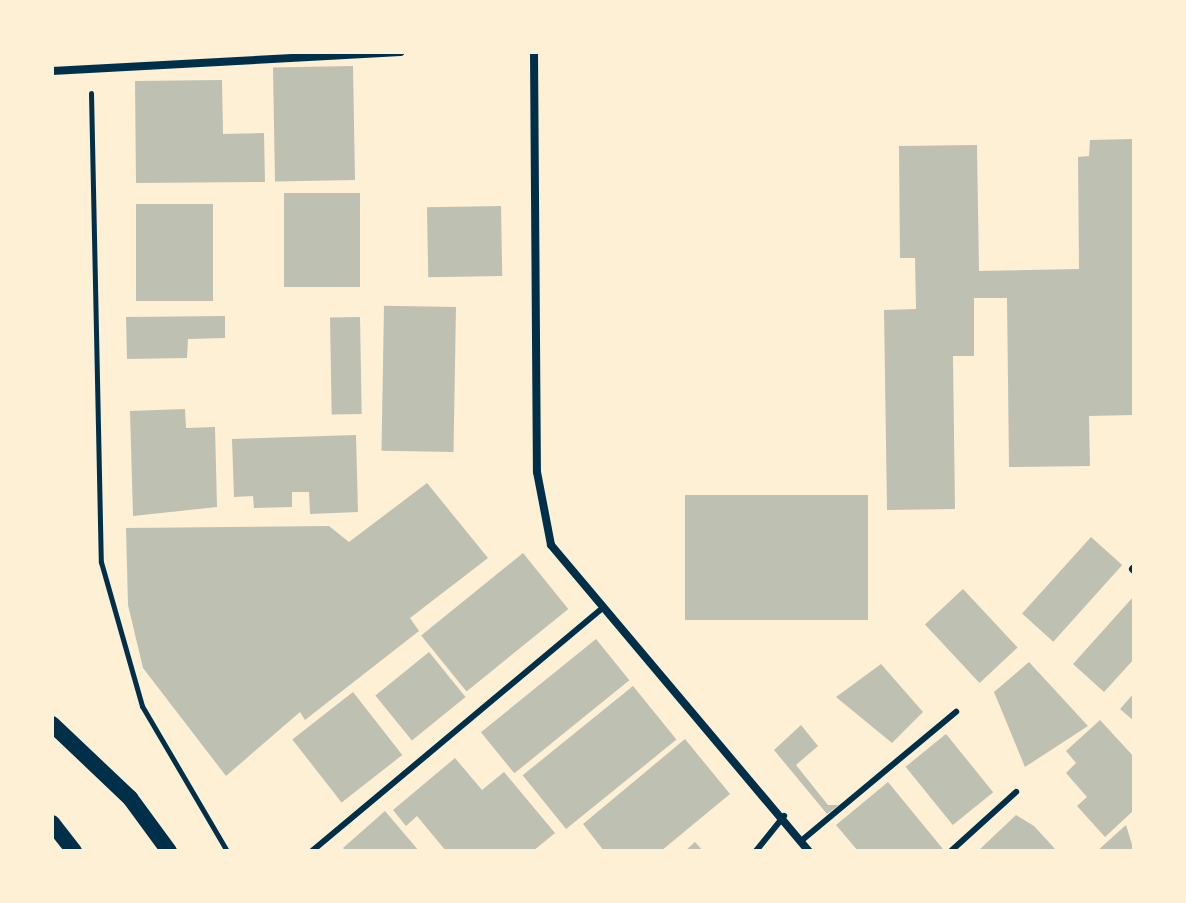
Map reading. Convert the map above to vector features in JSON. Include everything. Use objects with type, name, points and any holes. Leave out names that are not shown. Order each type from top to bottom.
[{"type":"main road","points":[[52,724],[130,798],[169,851]]},
{"type":"main road","points":[[52,823],[74,851]]},
{"type":"street","points":[[52,71],[400,52]]},
{"type":"street","points":[[534,52],[537,472],[551,545],[600,610],[784,816],[809,851]]},
{"type":"lane","points":[[312,851],[600,610]]},
{"type":"lane","points":[[801,841],[956,712]]},
{"type":"lane","points":[[951,851],[1016,792]]},
{"type":"lane","points":[[756,851],[784,816]]},
{"type":"path","points":[[91,71],[101,562],[142,706],[227,851]]},
{"type":"building","points":[[353,66],[355,180],[275,181],[273,67]]},
{"type":"building","points":[[222,80],[223,134],[264,133],[265,182],[136,183],[135,81]]},
{"type":"building","points":[[1134,139],[1134,415],[1089,416],[1090,466],[1009,467],[1007,298],[974,298],[974,356],[953,356],[955,509],[887,510],[884,310],[916,309],[915,258],[900,258],[899,146],[977,145],[979,271],[1079,269],[1078,157],[1089,156],[1090,140]]},
{"type":"building","points":[[284,193],[360,193],[360,287],[284,287]]},
{"type":"building","points":[[136,204],[213,204],[213,301],[136,301]]},
{"type":"building","points":[[501,206],[502,276],[428,277],[427,207]]},
{"type":"building","points":[[384,306],[456,307],[453,452],[381,451]]},
{"type":"building","points":[[225,316],[225,338],[188,339],[187,358],[127,359],[126,317]]},
{"type":"building","points":[[360,317],[362,414],[332,415],[330,318]]},
{"type":"building","points":[[185,409],[186,428],[215,427],[217,507],[133,516],[130,411]]},
{"type":"building","points":[[356,435],[358,512],[310,514],[309,492],[292,492],[292,507],[254,508],[253,496],[234,497],[232,439]]},
{"type":"building","points":[[427,483],[488,558],[410,618],[419,631],[305,720],[300,712],[226,776],[143,668],[128,605],[126,528],[329,526],[349,542]]},
{"type":"building","points":[[685,495],[868,495],[868,620],[685,620]]},
{"type":"building","points":[[1091,537],[1122,565],[1053,642],[1022,614]]},
{"type":"building","points":[[523,553],[568,609],[467,691],[421,635]]},
{"type":"building","points":[[963,589],[1018,648],[980,683],[925,624]]},
{"type":"building","points":[[1134,596],[1134,659],[1104,692],[1073,664]]},
{"type":"building","points":[[596,639],[629,680],[514,773],[481,732]]},
{"type":"building","points":[[429,652],[466,697],[412,740],[375,695]]},
{"type":"building","points":[[1029,662],[1088,726],[1025,767],[994,692]]},
{"type":"building","points":[[881,664],[923,712],[892,743],[836,697]]},
{"type":"building","points":[[633,686],[676,740],[566,829],[523,775]]},
{"type":"building","points":[[353,692],[402,755],[342,802],[292,739]]},
{"type":"building","points":[[1134,693],[1134,721],[1120,709]]},
{"type":"building","points":[[1100,720],[1134,757],[1134,810],[1105,837],[1077,806],[1087,797],[1066,773],[1076,763],[1066,751]]},
{"type":"building","points":[[801,725],[818,746],[796,765],[828,805],[839,805],[827,814],[774,750]]},
{"type":"building","points":[[946,734],[993,792],[953,825],[906,767]]},
{"type":"building","points":[[685,739],[730,794],[661,851],[604,851],[583,824]]},
{"type":"building","points":[[455,758],[482,790],[504,772],[555,833],[533,851],[446,851],[417,816],[406,826],[393,810]]},
{"type":"building","points":[[888,782],[943,849],[858,851],[836,825]]},
{"type":"building","points":[[385,811],[419,851],[346,851],[343,848]]},
{"type":"building","points":[[1016,815],[1034,826],[1057,851],[978,851]]},
{"type":"building","points":[[1126,825],[1134,851],[1097,851]]},
{"type":"building","points":[[695,842],[703,851],[685,851]]}]
